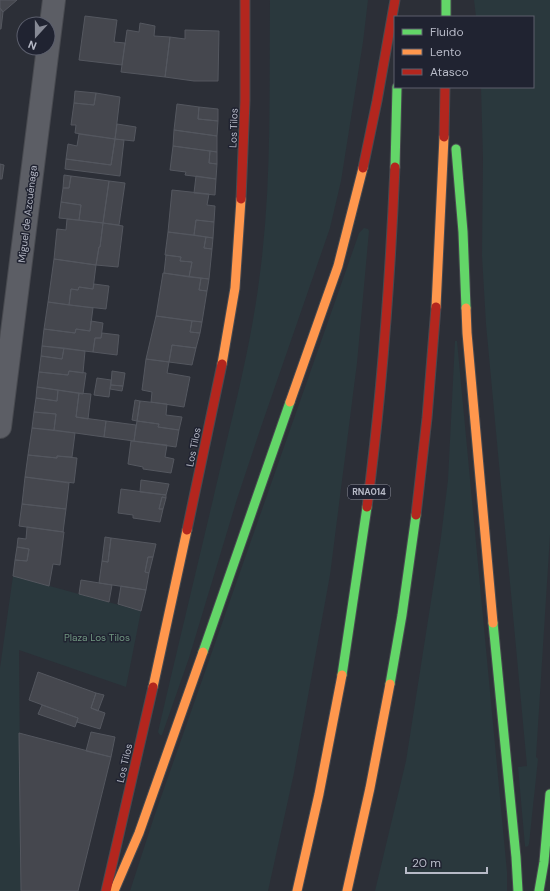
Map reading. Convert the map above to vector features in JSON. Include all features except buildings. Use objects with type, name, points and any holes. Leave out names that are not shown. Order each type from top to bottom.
[{"type":"main road","name":"Los Tilos","points":[[106,891],[175,588],[224,352],[235,288],[246,101],[245,0]]},
{"type":"main road","points":[[396,0],[397,16]]},
{"type":"main road","points":[[114,891],[138,833],[338,266],[359,189],[396,0]]},
{"type":"main road","points":[[446,0],[446,16]]},
{"type":"main road","name":"RNA014","points":[[297,891],[331,736],[354,603],[373,460],[383,367],[393,222],[397,88]]},
{"type":"main road","points":[[347,891],[371,786],[388,697],[402,614],[422,463],[438,279],[445,88]]},
{"type":"main road","points":[[450,88],[454,125]]},
{"type":"main road","points":[[455,140],[463,232],[467,333],[518,891]]},
{"type":"main road","points":[[539,891],[548,831],[550,794]]},
{"type":"street","name":"Miguel de Azcuénaga","points":[[0,427],[54,0]]},
{"type":"green space","points":[[270,0],[368,0],[363,42],[341,181],[330,228],[237,499],[189,658],[162,735],[160,735],[158,732],[250,339],[257,295],[264,239],[268,171]]},
{"type":"green space","points":[[474,0],[550,0],[550,535],[536,757],[538,759],[529,844],[526,847],[518,767],[527,766],[486,324],[482,256],[483,158],[481,88],[534,88],[534,16],[476,16]]},
{"type":"green space","points":[[364,228],[368,229],[369,231],[357,363],[330,575],[294,773],[268,891],[130,891],[154,817],[359,233]]},
{"type":"green space","points":[[455,341],[457,341],[507,872],[507,891],[375,891],[406,761],[441,537],[448,480]]},
{"type":"green space","name":"Plaza Los Tilos","points":[[13,576],[141,611],[126,687],[19,650],[21,891],[0,891],[0,668]]},
{"type":"traffic: fast","points":[[446,0],[446,16]]},
{"type":"traffic: fast","points":[[395,167],[397,88]]},
{"type":"traffic: fast","points":[[456,149],[463,232],[466,308]]},
{"type":"traffic: fast","points":[[203,652],[290,402]]},
{"type":"traffic: fast","points":[[342,675],[367,507]]},
{"type":"traffic: fast","points":[[390,684],[402,615],[416,515]]},
{"type":"traffic: fast","points":[[493,623],[518,891]]},
{"type":"traffic: fast","points":[[539,891],[544,862],[550,794]]},
{"type":"traffic: slow","points":[[436,307],[444,137]]},
{"type":"traffic: slow","points":[[290,402],[338,266],[363,168]]},
{"type":"traffic: slow","points":[[222,364],[235,288],[241,199]]},
{"type":"traffic: slow","points":[[466,308],[493,623]]},
{"type":"traffic: slow","points":[[153,687],[187,530]]},
{"type":"traffic: slow","points":[[114,891],[139,833],[203,652]]},
{"type":"traffic: slow","points":[[297,891],[319,794],[342,675]]},
{"type":"traffic: slow","points":[[347,891],[370,788],[390,684]]},
{"type":"traffic: jam","points":[[241,199],[245,101],[245,0]]},
{"type":"traffic: jam","points":[[363,168],[377,101],[395,0]]},
{"type":"traffic: jam","points":[[444,137],[445,88]]},
{"type":"traffic: jam","points":[[367,507],[385,337],[395,167]]},
{"type":"traffic: jam","points":[[416,515],[427,418],[436,307]]},
{"type":"traffic: jam","points":[[187,530],[222,364]]},
{"type":"traffic: jam","points":[[106,891],[153,687]]}]
